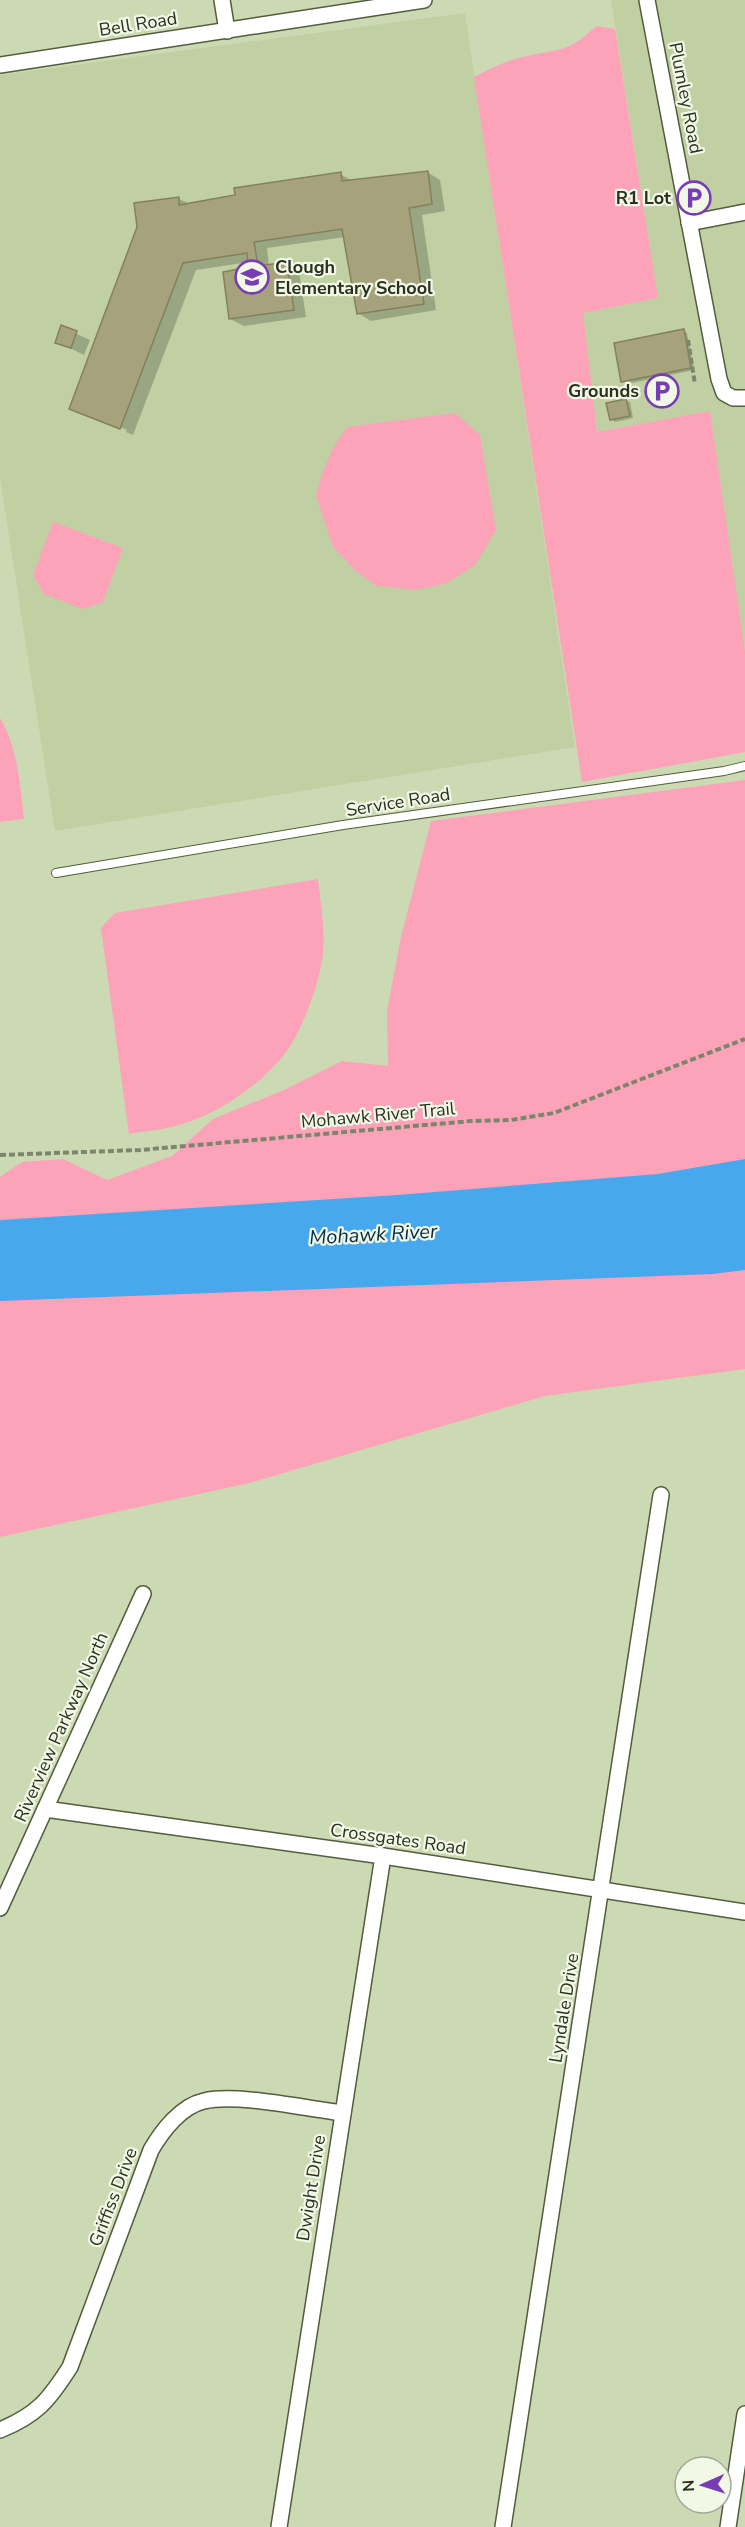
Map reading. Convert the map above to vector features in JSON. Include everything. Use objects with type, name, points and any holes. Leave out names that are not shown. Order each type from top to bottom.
[{"type":"street","points":[[222,0],[227,31]]},
{"type":"street","name":"Bell Road","points":[[0,65],[424,0]]},
{"type":"street","name":"Plumley Road","points":[[647,0],[722,388],[728,396],[745,398]]},
{"type":"street","points":[[689,223],[745,212]]},
{"type":"street","name":"Lyndale Drive","points":[[503,2527],[661,1495]]},
{"type":"street","name":"Riverview Parkway North","points":[[0,1908],[143,1594]]},
{"type":"street","name":"Crossgates Road","points":[[45,1809],[602,1888],[745,1912]]},
{"type":"street","name":"Dwight Drive","points":[[279,2527],[383,1856]]},
{"type":"street","name":"Griffiss Drive","points":[[0,2430],[22,2421],[50,2398],[70,2367],[151,2150],[159,2137],[183,2111],[204,2101],[234,2099],[342,2114]]},
{"type":"street","points":[[728,2527],[745,2414]]},
{"type":"lane","name":"Service Road","points":[[56,873],[343,825],[724,771],[745,766]]},
{"type":"path","points":[[688,340],[695,384]]},
{"type":"path","name":"Mohawk River Trail","points":[[0,1155],[140,1150],[471,1121],[511,1120],[554,1113],[745,1039]]},
{"type":"shaded area","points":[[611,0],[745,0],[745,651],[710,412],[597,432],[582,313],[658,298]]},
{"type":"shaded area","name":"Clough Elementary School","points":[[465,13],[575,747],[55,831],[0,478],[0,75]]},
{"type":"shaded area","points":[[596,26],[615,29],[658,298],[583,313],[597,432],[710,411],[745,651],[745,752],[582,782],[474,77],[512,60],[560,50],[577,42]]},
{"type":"shaded area","points":[[455,413],[480,435],[496,530],[475,565],[447,583],[416,590],[377,586],[356,571],[333,547],[316,495],[333,448],[347,427]]},
{"type":"shaded area","points":[[53,522],[123,548],[103,602],[83,609],[44,594],[33,575]]},
{"type":"shaded area","points":[[0,718],[14,754],[24,819],[0,822]]},
{"type":"shaded area","points":[[745,780],[745,1369],[545,1396],[250,1483],[0,1537],[0,1177],[22,1162],[63,1159],[107,1180],[172,1156],[213,1119],[286,1089],[342,1061],[388,1066],[387,1011],[401,937],[431,821]]},
{"type":"shaded area","points":[[318,879],[322,911],[323,955],[308,1010],[287,1051],[252,1086],[209,1113],[173,1127],[129,1134],[101,928],[115,913]]},
{"type":"water","name":"Mohawk River","points":[[745,1159],[745,1270],[713,1274],[0,1301],[0,1220],[397,1195],[658,1174]]},
{"type":"building","points":[[428,171],[432,204],[409,208],[424,304],[357,314],[342,229],[254,242],[258,266],[287,262],[294,310],[229,319],[223,272],[248,267],[247,253],[183,263],[120,429],[69,409],[137,227],[134,203],[179,197],[179,205],[235,195],[234,188],[341,172],[342,181]]},
{"type":"building","points":[[61,325],[77,331],[71,348],[55,343]]},
{"type":"building","points":[[684,329],[691,368],[621,382],[614,343]]},
{"type":"building","points":[[626,399],[630,416],[610,420],[606,403]]},
{"type":"place","name":"R1 Lot","points":[[694,198]]},
{"type":"place","name":"Clough Elementary School","points":[[252,277]]},
{"type":"place","name":"Grounds","points":[[662,391]]}]
